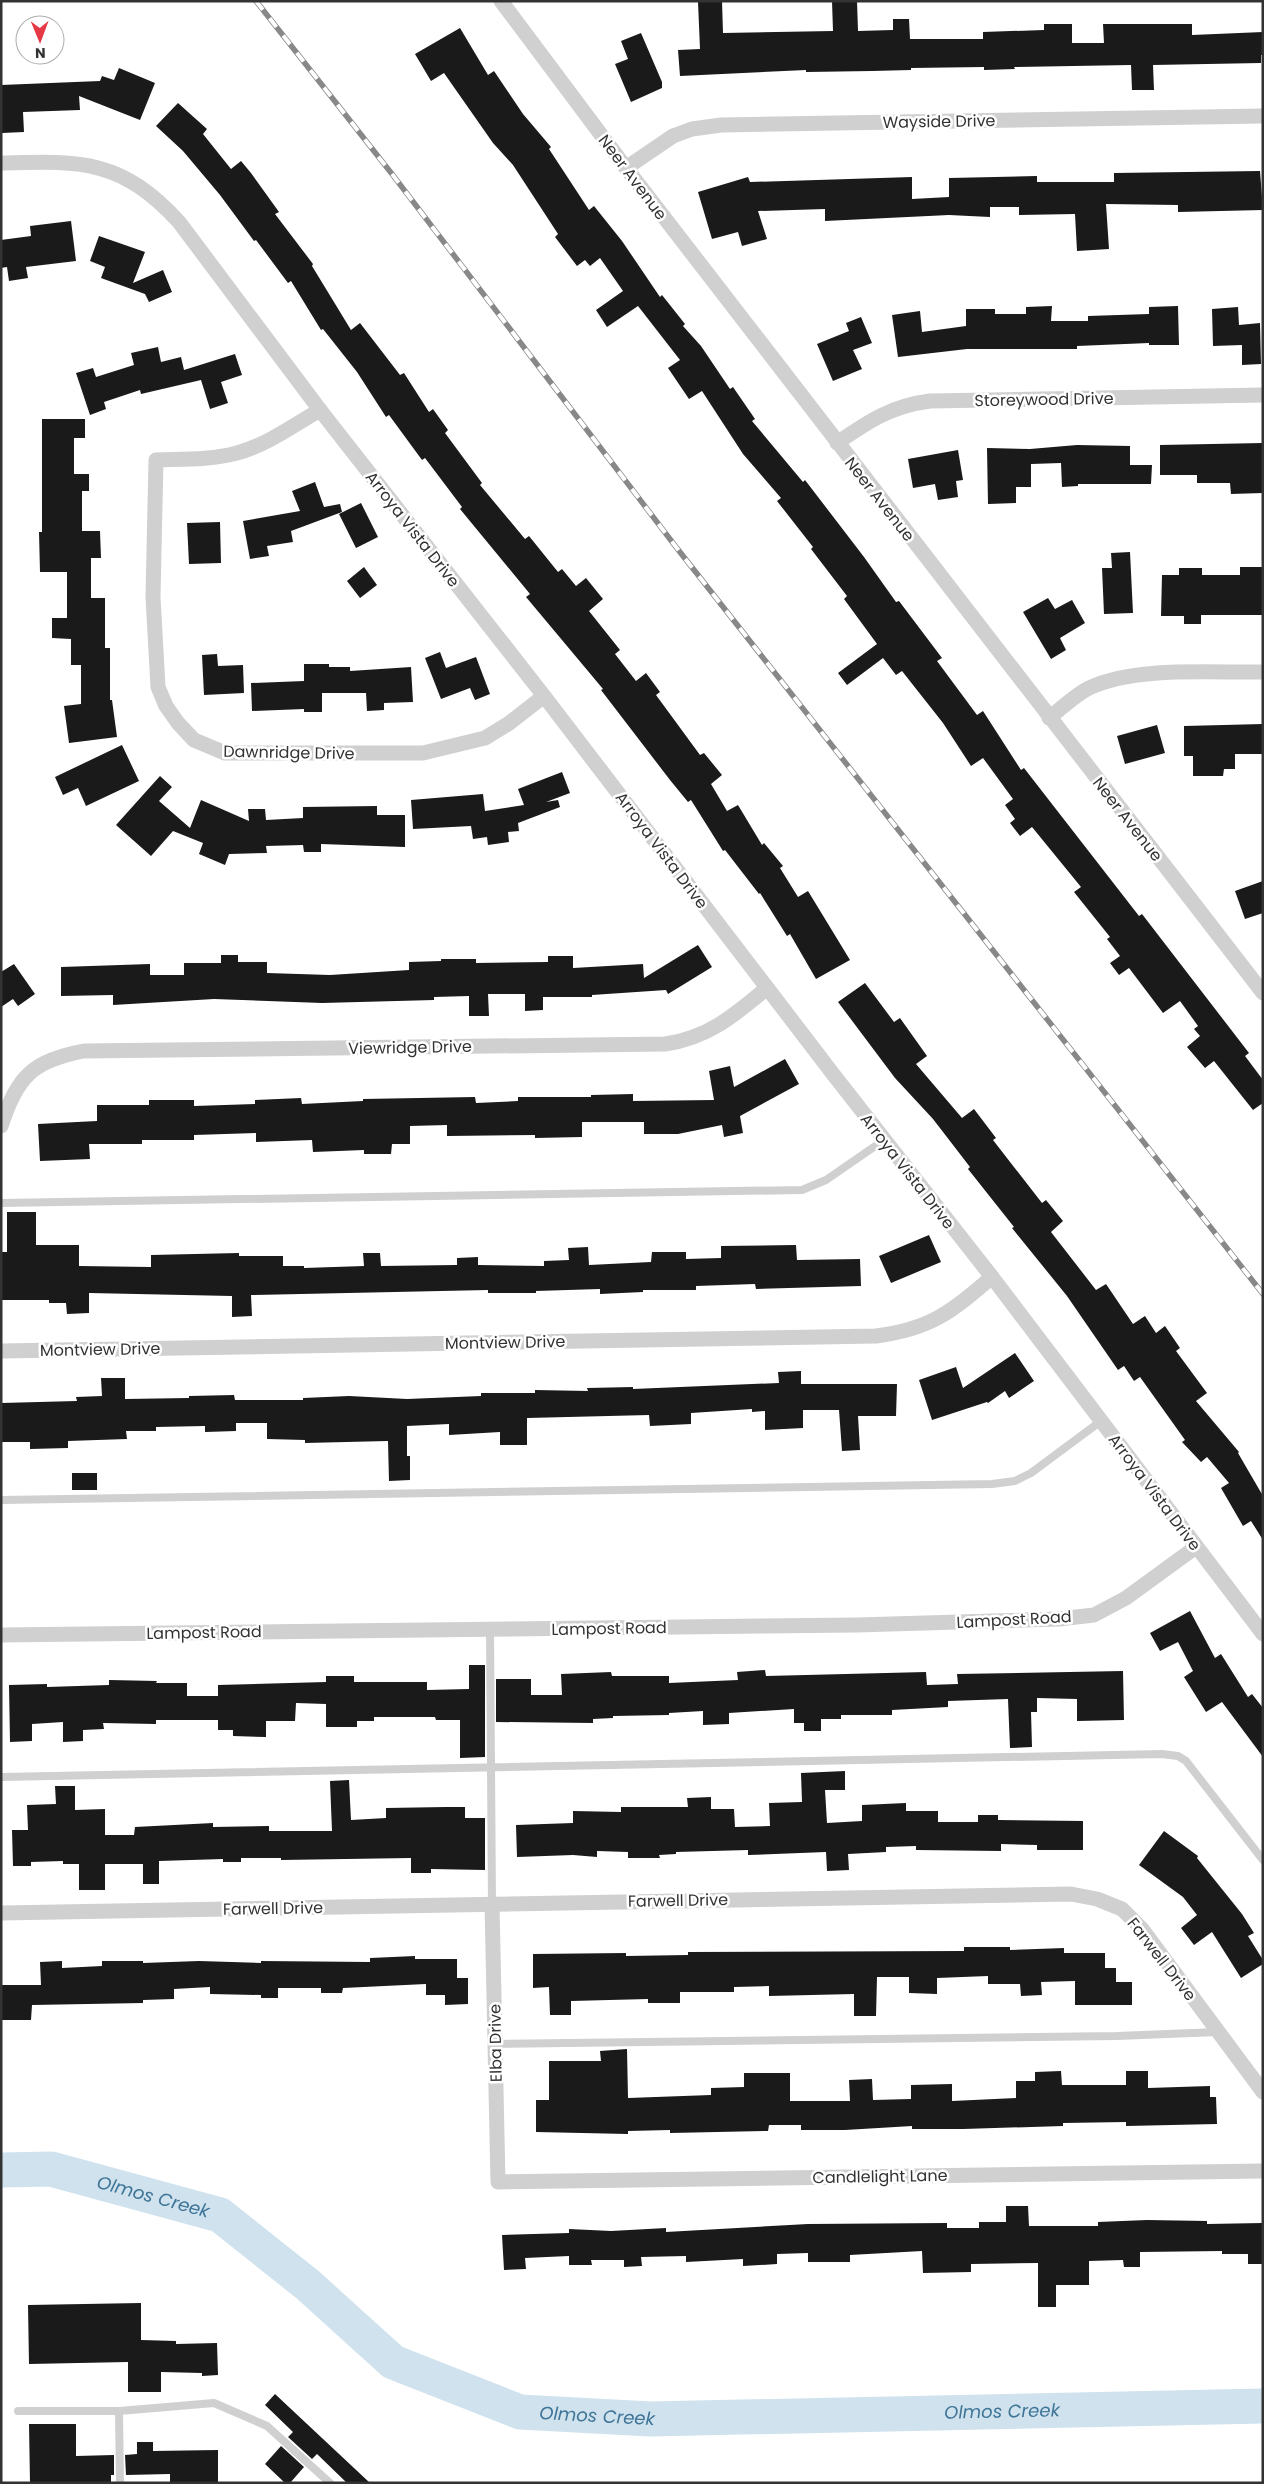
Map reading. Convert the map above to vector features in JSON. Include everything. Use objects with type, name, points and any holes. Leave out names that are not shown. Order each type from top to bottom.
[{"type":"street","name":"Neer Avenue","points":[[501,1],[626,168],[837,443],[1262,990]]},
{"type":"street","name":"Wayside Drive","points":[[626,168],[673,136],[692,129],[720,125],[1263,116]]},
{"type":"street","name":"Arroya Vista Drive","points":[[1,163],[70,162],[101,168],[131,180],[157,199],[179,222],[320,410],[544,696],[884,1140],[992,1277],[1263,1634]]},
{"type":"street","name":"Storeywood Drive","points":[[837,443],[874,417],[907,404],[930,401],[1263,395]]},
{"type":"street","name":"Dawnridge Drive","points":[[320,410],[268,440],[238,453],[207,459],[156,460],[153,598],[158,687],[166,706],[178,723],[194,740],[225,754],[423,753],[485,738],[508,724],[544,696]]},
{"type":"street","points":[[1049,718],[1088,689],[1117,678],[1147,674],[1263,672]]},
{"type":"street","name":"Viewridge Drive","points":[[1,1126],[8,1106],[21,1083],[38,1065],[62,1055],[84,1051],[665,1044],[703,1034],[737,1013],[767,988]]},
{"type":"street","name":"Montview Drive","points":[[1,1351],[876,1336],[904,1332],[931,1323],[956,1308],[992,1277]]},
{"type":"street","name":"Lampost Road","points":[[1,1635],[857,1625],[1059,1619],[1094,1614],[1126,1598],[1196,1547]]},
{"type":"street","name":"Farwell Drive","points":[[1,1913],[1071,1894],[1097,1899],[1122,1909],[1142,1929],[1263,2092]]},
{"type":"street","name":"Elba Drive","points":[[492,1904],[498,2182]]},
{"type":"street","name":"Candlelight Lane","points":[[498,2182],[1263,2170]]},
{"type":"lane","points":[[1,1203],[802,1190],[826,1180],[884,1140]]},
{"type":"lane","points":[[1,1500],[992,1484],[1015,1481],[1031,1473],[1101,1421]]},
{"type":"lane","points":[[490,1629],[492,1904]]},
{"type":"lane","points":[[1,1777],[1178,1756],[1195,1771],[1263,1860]]},
{"type":"lane","points":[[495,2044],[870,2041],[1146,2036],[1218,2032]]},
{"type":"lane","points":[[18,2412],[119,2411],[214,2403],[267,2426],[330,2483]]},
{"type":"lane","points":[[119,2411],[120,2483]]},
{"type":"building","points":[[722,1],[723,33],[833,31],[832,1],[857,1],[858,31],[893,30],[893,19],[909,19],[910,39],[983,39],[983,32],[1044,30],[1044,24],[1072,24],[1072,43],[1104,43],[1103,24],[1192,24],[1192,35],[1263,32],[1263,55],[1261,55],[1261,63],[1153,65],[1154,90],[1132,90],[1131,65],[1014,67],[1015,69],[984,70],[984,67],[911,68],[911,70],[872,71],[806,72],[806,70],[680,76],[678,50],[700,49],[698,2]]},
{"type":"building","points":[[460,28],[488,75],[494,71],[523,114],[551,147],[549,149],[589,210],[594,206],[622,241],[660,297],[662,295],[685,324],[683,326],[701,346],[730,389],[733,387],[755,419],[752,421],[803,482],[805,480],[896,602],[899,601],[942,658],[937,661],[977,715],[983,711],[1021,770],[1024,768],[1139,916],[1142,914],[1249,1053],[1245,1056],[1263,1080],[1263,1103],[1253,1110],[1214,1061],[1205,1068],[1187,1047],[1200,1036],[1194,1029],[1198,1026],[1180,1001],[1163,1013],[1129,968],[1119,975],[1110,963],[1120,956],[1107,939],[1110,937],[1074,892],[1081,887],[1032,827],[1020,836],[1010,823],[1015,819],[1005,805],[1013,799],[983,758],[971,766],[943,723],[902,671],[896,675],[883,658],[847,685],[838,673],[877,644],[844,599],[847,596],[811,549],[813,547],[777,501],[781,498],[743,454],[702,391],[689,399],[668,368],[680,360],[638,306],[607,327],[596,310],[623,291],[600,258],[590,266],[585,260],[577,266],[555,237],[558,234],[513,165],[493,143],[444,73],[431,81],[415,54]]},
{"type":"building","points":[[641,33],[662,82],[662,88],[631,102],[615,64],[628,59],[621,41]]},
{"type":"building","points":[[119,68],[155,83],[140,120],[79,96],[80,110],[23,112],[24,132],[2,133],[1,85],[100,81],[102,76],[114,80]]},
{"type":"building","points":[[178,103],[207,129],[203,134],[231,169],[241,161],[251,173],[279,212],[275,214],[313,264],[312,266],[351,330],[360,323],[400,375],[404,373],[429,412],[433,409],[448,430],[445,433],[482,483],[480,485],[525,539],[529,536],[558,572],[562,569],[576,586],[586,578],[603,599],[589,611],[620,650],[615,654],[636,681],[646,673],[660,692],[656,695],[700,755],[704,753],[722,775],[711,784],[727,811],[738,805],[762,845],[764,843],[783,866],[780,868],[798,897],[808,891],[850,960],[816,979],[790,934],[787,936],[760,893],[725,850],[723,851],[691,800],[688,802],[670,780],[601,690],[603,689],[526,597],[530,594],[460,509],[462,507],[425,458],[422,460],[389,415],[386,417],[357,372],[323,329],[321,330],[291,281],[288,283],[256,240],[254,241],[220,195],[183,151],[156,126]]},
{"type":"building","points":[[1260,171],[1263,210],[1178,212],[1178,205],[1106,204],[1109,249],[1077,251],[1075,214],[1019,215],[1019,207],[990,207],[990,217],[949,215],[825,221],[825,209],[758,211],[767,239],[742,246],[738,232],[712,239],[698,192],[748,177],[750,182],[912,177],[912,199],[949,197],[949,178],[1037,176],[1037,182],[1114,182],[1114,173]]},
{"type":"building","points":[[71,221],[76,261],[26,267],[28,278],[9,281],[7,267],[1,268],[1,240],[31,236],[30,226]]},
{"type":"building","points":[[99,236],[145,252],[133,283],[163,270],[172,292],[149,302],[145,294],[101,278],[105,267],[90,261]]},
{"type":"building","points":[[1052,306],[1051,321],[1088,321],[1088,316],[1149,314],[1149,307],[1178,306],[1179,345],[1149,345],[1149,343],[1077,346],[1077,349],[967,349],[898,357],[892,315],[920,311],[922,332],[966,326],[966,309],[995,309],[995,314],[1026,314],[1026,307]]},
{"type":"building","points":[[1238,307],[1239,325],[1260,323],[1261,364],[1242,365],[1242,345],[1213,346],[1212,309]]},
{"type":"building","points":[[861,317],[872,343],[853,350],[862,369],[833,381],[817,344],[849,331],[846,323]]},
{"type":"building","points":[[158,347],[161,362],[181,357],[184,370],[235,354],[242,375],[221,382],[228,403],[210,409],[201,380],[141,394],[140,390],[104,402],[106,409],[90,415],[76,373],[93,368],[96,377],[134,365],[131,353]]},
{"type":"building","points":[[42,419],[85,419],[85,438],[74,438],[74,474],[89,474],[89,491],[82,491],[82,531],[100,531],[101,558],[91,558],[91,598],[105,598],[105,648],[110,648],[110,700],[112,700],[117,737],[69,743],[64,706],[81,704],[81,665],[71,665],[71,639],[52,638],[52,618],[67,618],[67,572],[40,572],[39,532],[42,532]]},
{"type":"building","points":[[1263,443],[1263,493],[1231,494],[1230,483],[1197,483],[1197,475],[1160,475],[1160,445]]},
{"type":"building","points":[[1077,445],[1130,446],[1130,465],[1152,465],[1151,484],[1078,484],[1078,486],[1062,487],[1061,463],[1031,464],[1031,487],[1016,487],[1016,503],[988,504],[987,448],[1030,449]]},
{"type":"building","points":[[958,450],[963,480],[956,481],[958,497],[938,500],[935,484],[913,488],[908,459]]},
{"type":"building","points":[[315,482],[324,507],[340,504],[342,512],[291,531],[293,542],[267,546],[269,556],[250,559],[243,521],[300,511],[292,491]]},
{"type":"building","points":[[361,503],[378,537],[356,548],[339,514]]},
{"type":"building","points":[[220,522],[221,563],[189,564],[187,523]]},
{"type":"building","points":[[1130,552],[1133,613],[1104,614],[1102,568],[1112,568],[1111,553]]},
{"type":"building","points":[[364,567],[377,585],[360,598],[347,581]]},
{"type":"building","points":[[1240,567],[1263,567],[1263,615],[1201,615],[1201,624],[1184,624],[1184,616],[1161,616],[1162,575],[1179,575],[1179,568],[1202,568],[1202,575],[1240,575]]},
{"type":"building","points":[[1048,598],[1055,609],[1072,600],[1085,623],[1060,638],[1066,650],[1051,659],[1023,612]]},
{"type":"building","points":[[440,652],[446,668],[476,657],[490,694],[475,700],[470,688],[441,699],[425,658]]},
{"type":"building","points":[[217,654],[218,666],[243,665],[244,693],[204,695],[202,655]]},
{"type":"building","points":[[304,664],[329,664],[329,667],[350,667],[350,671],[411,667],[413,702],[384,703],[384,710],[367,711],[366,693],[322,693],[322,712],[304,712],[304,709],[252,711],[251,683],[304,681]]},
{"type":"building","points":[[1263,724],[1263,754],[1235,754],[1235,769],[1224,769],[1223,776],[1193,776],[1193,756],[1184,756],[1184,726]]},
{"type":"building","points":[[1157,725],[1165,753],[1125,764],[1117,736]]},
{"type":"building","points":[[122,745],[139,781],[86,806],[78,788],[63,795],[55,777]]},
{"type":"building","points":[[562,772],[570,793],[546,802],[558,800],[560,807],[518,823],[519,831],[508,832],[509,842],[488,845],[487,837],[473,839],[471,826],[413,829],[411,800],[483,794],[485,811],[524,805],[518,789]]},
{"type":"building","points":[[160,776],[172,787],[159,801],[190,828],[201,800],[249,821],[248,809],[265,809],[266,820],[303,818],[303,807],[377,806],[377,815],[405,815],[405,847],[321,844],[321,852],[304,852],[303,845],[266,846],[267,853],[229,854],[225,865],[199,854],[203,843],[173,831],[151,856],[116,825]]},
{"type":"building","points":[[1263,881],[1263,913],[1245,919],[1235,891]]},
{"type":"building","points":[[698,945],[712,967],[668,994],[666,990],[592,995],[592,997],[543,997],[543,1010],[525,1011],[525,994],[488,994],[489,1016],[469,1016],[469,996],[434,997],[434,1000],[322,1003],[214,999],[113,1005],[113,995],[61,996],[61,967],[150,964],[150,975],[184,975],[184,963],[221,963],[221,955],[238,955],[238,962],[267,962],[267,973],[330,975],[409,970],[409,962],[441,961],[441,959],[476,959],[476,963],[548,962],[548,956],[573,956],[573,968],[643,964],[644,978]]},
{"type":"building","points":[[14,964],[35,994],[18,1006],[13,999],[1,1007],[1,972]]},
{"type":"building","points":[[865,983],[894,1022],[900,1018],[927,1056],[916,1064],[962,1118],[974,1109],[996,1138],[993,1140],[1042,1203],[1046,1200],[1063,1221],[1051,1232],[1096,1290],[1106,1284],[1133,1324],[1145,1316],[1156,1333],[1165,1326],[1180,1348],[1176,1351],[1207,1393],[1196,1401],[1239,1452],[1263,1496],[1263,1540],[1251,1521],[1243,1526],[1221,1488],[1229,1483],[1207,1457],[1201,1462],[1182,1442],[1185,1440],[1140,1377],[1134,1381],[1124,1366],[1118,1370],[1067,1296],[1012,1228],[1014,1227],[968,1169],[970,1167],[933,1119],[895,1078],[838,1002]]},
{"type":"building","points":[[785,1059],[799,1084],[740,1116],[743,1133],[724,1137],[722,1125],[678,1134],[644,1134],[644,1122],[582,1122],[582,1137],[535,1138],[535,1135],[447,1136],[447,1125],[410,1126],[410,1144],[392,1144],[391,1154],[364,1154],[364,1150],[313,1152],[312,1140],[256,1142],[256,1133],[194,1135],[194,1140],[142,1140],[142,1144],[89,1144],[90,1159],[40,1161],[38,1124],[97,1121],[97,1105],[149,1105],[149,1100],[194,1100],[194,1106],[255,1104],[255,1100],[301,1098],[302,1104],[363,1101],[363,1099],[475,1097],[476,1103],[518,1101],[518,1097],[591,1097],[591,1095],[633,1094],[633,1101],[714,1100],[709,1071],[730,1066],[734,1087]]},
{"type":"building","points":[[7,1212],[36,1212],[36,1245],[79,1245],[79,1266],[151,1267],[151,1255],[239,1253],[239,1256],[283,1256],[283,1266],[304,1266],[304,1268],[364,1266],[363,1253],[380,1253],[381,1266],[457,1265],[457,1258],[478,1257],[478,1265],[544,1266],[544,1261],[569,1260],[568,1248],[588,1247],[589,1265],[651,1262],[652,1252],[686,1252],[686,1259],[721,1258],[721,1246],[796,1245],[797,1260],[860,1259],[861,1286],[756,1289],[755,1284],[696,1286],[696,1290],[643,1290],[643,1292],[600,1294],[600,1289],[536,1291],[536,1293],[488,1293],[488,1290],[251,1295],[252,1316],[232,1317],[232,1296],[89,1293],[89,1313],[67,1314],[66,1303],[49,1303],[49,1300],[1,1300],[1,1252],[7,1252]]},
{"type":"building","points":[[929,1235],[941,1262],[891,1283],[879,1256]]},
{"type":"building","points":[[1015,1353],[1034,1381],[1009,1398],[1005,1391],[988,1403],[932,1420],[919,1380],[956,1367],[963,1388]]},
{"type":"building","points":[[801,1371],[801,1384],[897,1384],[896,1416],[858,1416],[860,1450],[842,1451],[839,1410],[803,1410],[803,1428],[765,1430],[765,1411],[752,1412],[752,1409],[691,1413],[691,1424],[650,1426],[649,1415],[527,1418],[527,1445],[500,1445],[500,1432],[449,1435],[449,1424],[407,1426],[407,1456],[410,1456],[410,1480],[389,1481],[388,1441],[305,1443],[305,1440],[267,1439],[267,1423],[236,1423],[236,1431],[205,1432],[205,1426],[156,1427],[156,1431],[126,1431],[127,1439],[68,1441],[68,1448],[30,1449],[30,1442],[1,1442],[1,1403],[77,1401],[76,1397],[102,1396],[101,1378],[125,1378],[125,1399],[234,1395],[235,1400],[303,1400],[303,1398],[349,1396],[407,1399],[481,1396],[481,1393],[535,1393],[535,1390],[588,1391],[587,1388],[633,1387],[633,1389],[779,1383],[778,1372]]},
{"type":"building","points":[[72,1473],[97,1473],[97,1490],[72,1490]]},
{"type":"building","points":[[1190,1611],[1215,1658],[1221,1654],[1248,1697],[1252,1694],[1263,1708],[1263,1757],[1222,1702],[1206,1712],[1184,1677],[1193,1671],[1178,1642],[1160,1651],[1150,1633]]},
{"type":"building","points":[[469,1665],[485,1665],[485,1757],[460,1758],[460,1720],[436,1720],[435,1717],[374,1717],[374,1721],[357,1721],[357,1727],[326,1727],[326,1704],[296,1703],[295,1721],[266,1721],[266,1737],[233,1736],[233,1730],[218,1730],[218,1720],[156,1720],[156,1724],[103,1723],[104,1729],[83,1730],[83,1741],[63,1742],[63,1722],[32,1724],[32,1741],[10,1742],[9,1685],[47,1684],[47,1687],[109,1685],[109,1680],[157,1681],[156,1683],[187,1683],[187,1696],[218,1696],[218,1685],[326,1682],[326,1676],[354,1676],[354,1682],[427,1682],[427,1690],[469,1689]]},
{"type":"building","points":[[765,1670],[766,1676],[926,1672],[927,1685],[958,1684],[957,1674],[1123,1671],[1124,1720],[1077,1721],[1077,1699],[1037,1698],[1037,1712],[1031,1712],[1032,1747],[1010,1748],[1008,1699],[948,1701],[948,1707],[892,1710],[892,1715],[841,1715],[841,1719],[821,1719],[821,1731],[804,1731],[804,1723],[794,1723],[794,1709],[729,1713],[729,1724],[703,1725],[703,1711],[669,1713],[669,1715],[613,1716],[613,1718],[593,1719],[593,1723],[496,1722],[496,1679],[531,1679],[531,1695],[562,1695],[561,1674],[611,1672],[612,1676],[669,1676],[669,1683],[738,1680],[737,1672]]},
{"type":"building","points":[[845,1771],[845,1790],[825,1790],[827,1823],[862,1821],[862,1805],[906,1803],[906,1811],[938,1811],[938,1822],[978,1822],[978,1815],[998,1815],[998,1820],[1083,1821],[1083,1850],[1037,1850],[1037,1845],[1001,1844],[1001,1851],[916,1850],[916,1846],[886,1847],[886,1852],[848,1854],[849,1870],[827,1871],[826,1852],[748,1855],[748,1850],[676,1852],[676,1854],[659,1855],[660,1858],[628,1858],[628,1852],[597,1851],[597,1857],[573,1855],[517,1857],[516,1825],[573,1823],[573,1811],[621,1812],[621,1807],[688,1807],[687,1798],[711,1797],[711,1809],[734,1809],[735,1827],[770,1826],[769,1803],[802,1802],[801,1773]]},
{"type":"building","points":[[349,1780],[351,1820],[386,1818],[386,1808],[446,1807],[465,1807],[465,1818],[485,1818],[485,1870],[431,1869],[431,1873],[411,1873],[411,1858],[281,1860],[281,1858],[241,1858],[241,1862],[223,1862],[223,1859],[159,1861],[159,1884],[143,1884],[143,1864],[105,1864],[105,1890],[79,1890],[79,1864],[63,1864],[63,1861],[31,1862],[31,1866],[13,1866],[12,1830],[28,1830],[27,1805],[56,1804],[55,1786],[75,1786],[75,1810],[105,1809],[105,1835],[134,1835],[135,1827],[213,1823],[213,1827],[269,1826],[269,1831],[332,1831],[330,1781]]},
{"type":"building","points":[[1164,1831],[1198,1856],[1197,1858],[1242,1914],[1254,1933],[1248,1936],[1263,1960],[1263,1964],[1241,1978],[1212,1932],[1194,1945],[1181,1928],[1197,1915],[1183,1897],[1139,1865]]},
{"type":"building","points":[[964,1947],[1010,1947],[1010,1950],[1064,1948],[1064,1953],[1105,1953],[1105,1968],[1116,1968],[1116,1982],[1132,1982],[1132,2005],[1075,2005],[1075,1981],[1041,1982],[1042,1995],[1021,1996],[1020,1984],[988,1984],[988,1976],[937,1978],[937,1994],[909,1993],[909,1977],[877,1977],[876,2016],[854,2016],[854,1994],[769,1996],[769,1986],[734,1987],[734,1992],[680,1992],[680,2003],[648,2003],[648,1999],[571,2001],[571,2015],[550,2015],[549,1987],[533,1988],[533,1954],[626,1953],[626,1956],[688,1955],[688,1952],[964,1951]]},
{"type":"building","points":[[415,1956],[415,1959],[457,1959],[457,1978],[468,1978],[468,2004],[445,2005],[445,1995],[426,1995],[426,1984],[343,1988],[342,1993],[321,1993],[321,1988],[278,1988],[278,1998],[261,1998],[261,1995],[210,1994],[210,1987],[174,1989],[174,1999],[143,2000],[143,2003],[32,2005],[31,2020],[1,2020],[1,1985],[41,1985],[40,1962],[62,1961],[62,1968],[102,1966],[102,1961],[143,1961],[143,1963],[199,1961],[261,1963],[261,1961],[370,1962],[370,1958]]},
{"type":"building","points":[[627,2049],[628,2098],[711,2095],[711,2088],[744,2087],[744,2073],[790,2073],[790,2101],[850,2101],[849,2080],[872,2079],[873,2100],[911,2099],[911,2085],[952,2084],[952,2101],[1016,2098],[1016,2081],[1035,2081],[1035,2072],[1061,2071],[1062,2085],[1126,2085],[1126,2071],[1148,2071],[1148,2088],[1210,2086],[1210,2097],[1216,2097],[1217,2124],[1126,2126],[1126,2122],[1063,2123],[1063,2126],[912,2129],[912,2126],[845,2130],[801,2130],[801,2125],[769,2125],[768,2131],[670,2133],[670,2130],[628,2131],[628,2134],[536,2132],[536,2100],[549,2100],[549,2061],[601,2061],[600,2051]]},
{"type":"building","points":[[1006,2206],[1028,2206],[1029,2226],[1098,2226],[1098,2222],[1147,2220],[1207,2221],[1207,2224],[1263,2223],[1263,2264],[1248,2264],[1248,2254],[1222,2254],[1222,2251],[1140,2252],[1140,2267],[1124,2267],[1123,2260],[1089,2261],[1089,2285],[1056,2285],[1056,2307],[1038,2307],[1038,2263],[971,2264],[971,2272],[923,2273],[922,2251],[850,2255],[850,2262],[808,2262],[808,2253],[777,2254],[777,2264],[743,2266],[743,2259],[686,2262],[686,2256],[641,2257],[642,2266],[624,2267],[624,2260],[591,2260],[592,2265],[569,2265],[569,2256],[525,2258],[526,2269],[504,2270],[502,2235],[569,2233],[569,2229],[611,2231],[666,2228],[666,2232],[808,2224],[947,2223],[947,2228],[979,2228],[979,2222],[1006,2222]]},
{"type":"building","points":[[141,2303],[141,2340],[176,2341],[176,2344],[217,2343],[218,2375],[202,2376],[202,2373],[161,2372],[161,2392],[128,2392],[128,2362],[29,2364],[28,2305]]},
{"type":"building","points":[[275,2394],[370,2483],[347,2483],[317,2454],[312,2459],[288,2437],[293,2432],[265,2405]]},
{"type":"building","points":[[29,2424],[76,2424],[76,2456],[114,2455],[114,2475],[111,2475],[111,2483],[30,2483]]},
{"type":"building","points":[[137,2442],[153,2442],[153,2451],[218,2450],[218,2483],[170,2483],[170,2474],[126,2475],[125,2455],[137,2454]]},
{"type":"building","points":[[281,2446],[304,2467],[290,2483],[285,2483],[265,2464]]},
{"type":"waterway","name":"Olmos Creek","points":[[1,2170],[51,2169],[220,2215],[308,2285],[393,2362],[520,2412],[651,2419],[1263,2406]]},
{"type":"railway","points":[[256,1],[392,174],[676,547],[1263,1294]]}]
